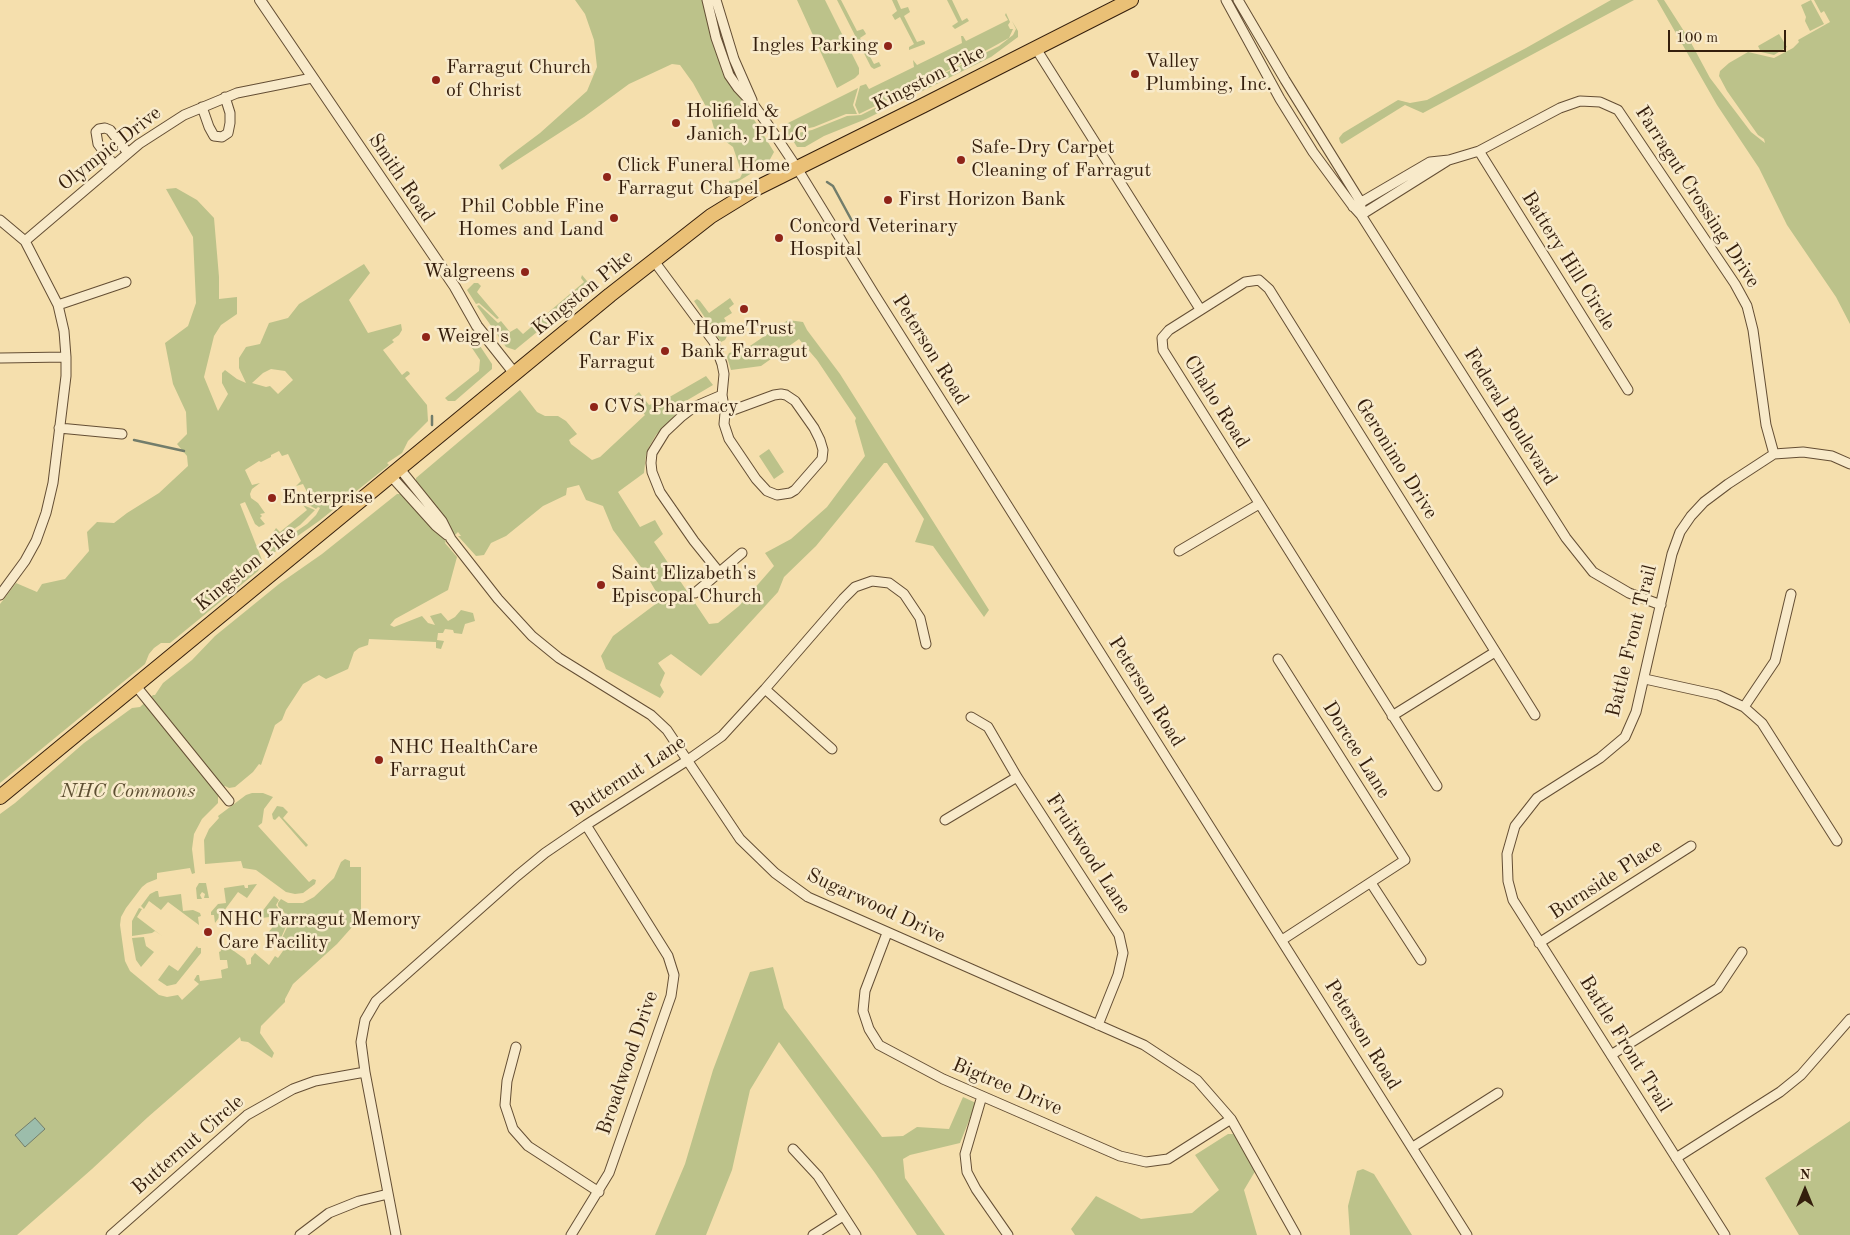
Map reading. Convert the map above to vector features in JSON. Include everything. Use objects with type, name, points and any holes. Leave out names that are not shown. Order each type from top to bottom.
[{"type":"main road","name":"Kingston Pike","points":[[0,797],[515,374],[711,216],[755,189],[924,106],[1131,0]]},
{"type":"street","name":"Smith Road","points":[[260,0],[455,287],[478,326],[515,374]]},
{"type":"street","points":[[707,0],[716,38],[729,74],[738,88],[754,104]]},
{"type":"street","points":[[716,0],[734,59],[754,104]]},
{"type":"street","name":"Federal Boulevard","points":[[1226,0],[1280,99],[1313,152],[1357,205]]},
{"type":"street","name":"Federal Boulevard","points":[[1238,0],[1361,215],[1571,545],[1593,572],[1629,593],[1661,605]]},
{"type":"street","points":[[1035,48],[1200,309]]},
{"type":"street","name":"Olympic Drive","points":[[25,241],[138,144],[184,115],[236,93],[312,78]]},
{"type":"street","points":[[202,107],[208,127],[214,136],[222,137],[228,133],[230,123],[230,113],[225,97]]},
{"type":"street","name":"Farragut Crossing Drive","points":[[1357,205],[1449,160],[1479,151],[1560,108],[1580,102],[1600,102],[1618,110],[1735,284],[1747,306],[1753,330],[1766,425],[1774,454]]},
{"type":"street","name":"Peterson Road","points":[[754,104],[797,168],[878,300],[1467,1235]]},
{"type":"street","points":[[114,165],[98,144],[96,132],[105,128],[110,130],[128,153]]},
{"type":"street","name":"Battery Hill Circle","points":[[1479,151],[1628,390]]},
{"type":"street","name":"Farragut Crossing Drive","points":[[1361,215],[1391,190]]},
{"type":"street","points":[[0,220],[25,241],[58,305],[64,331],[66,357],[66,376],[53,484],[46,512],[36,541],[22,567],[0,596]]},
{"type":"street","points":[[654,261],[714,342],[724,374],[722,395],[724,424],[729,439],[756,479],[767,491],[777,495],[790,493],[822,459],[823,450],[818,435],[795,401],[786,395],[774,395],[724,413]]},
{"type":"street","name":"Geronimo Drive","points":[[1200,309],[1246,282],[1259,280],[1269,289],[1535,716]]},
{"type":"street","points":[[58,305],[126,282]]},
{"type":"street","name":"Chaho Road","points":[[1200,309],[1169,330],[1162,338],[1163,350],[1437,786]]},
{"type":"street","points":[[1,358],[66,357]]},
{"type":"street","points":[[719,572],[694,541],[660,492],[652,472],[651,463],[652,453],[665,432],[694,407],[722,395]]},
{"type":"street","points":[[59,428],[122,434]]},
{"type":"street","name":"Battle Front Trail","points":[[1725,1235],[1513,900],[1508,881],[1506,854],[1516,826],[1537,798],[1600,758],[1625,737],[1636,712],[1645,678],[1672,554],[1680,532],[1691,516],[1704,502],[1728,484],[1774,454],[1803,452],[1832,456],[1850,464]]},
{"type":"street","name":"Sugarwood Drive","points":[[396,472],[498,599],[532,636],[559,658],[651,715],[667,730],[740,839],[775,873],[808,897],[1144,1045],[1197,1080],[1231,1119],[1296,1235]]},
{"type":"street","points":[[1179,551],[1259,504]]},
{"type":"street","points":[[694,594],[742,553]]},
{"type":"street","name":"Butternut Lane","points":[[365,1072],[361,1042],[365,1020],[376,1001],[545,853],[722,736],[855,587],[872,581],[889,583],[904,594],[920,618],[926,644]]},
{"type":"street","points":[[1744,707],[1775,661],[1791,594]]},
{"type":"street","points":[[1392,716],[1495,652]]},
{"type":"street","name":"Dorcee Lane","points":[[1278,659],[1405,860],[1371,883]]},
{"type":"street","points":[[1645,678],[1718,696],[1744,707],[1762,723],[1837,841]]},
{"type":"street","points":[[136,686],[229,801]]},
{"type":"street","points":[[765,689],[832,748]]},
{"type":"street","name":"Fruitwood Lane","points":[[971,717],[988,727],[1017,777],[1119,935],[1123,953],[1118,975],[1098,1025]]},
{"type":"street","points":[[945,820],[1017,777]]},
{"type":"street","name":"Broadwood Drive","points":[[571,1235],[600,1192],[609,1173],[671,996],[674,975],[668,956],[586,825]]},
{"type":"street","name":"Burnside Place","points":[[1540,943],[1691,846]]},
{"type":"street","points":[[1282,940],[1371,883],[1421,960]]},
{"type":"street","name":"Bigtree Drive","points":[[887,933],[865,991],[863,1011],[869,1029],[879,1044],[944,1079],[982,1096],[1090,1141],[1120,1156],[1146,1162],[1168,1159],[1231,1119]]},
{"type":"street","points":[[1611,1055],[1718,988],[1742,952]]},
{"type":"street","points":[[1676,1158],[1780,1092],[1801,1075],[1850,1019]]},
{"type":"street","points":[[516,1047],[507,1081],[505,1105],[513,1129],[528,1146],[600,1192]]},
{"type":"street","points":[[365,1072],[396,1235]]},
{"type":"street","name":"Butternut Circle","points":[[111,1235],[247,1115],[293,1089],[315,1081],[365,1072]]},
{"type":"street","points":[[1413,1147],[1498,1093]]},
{"type":"street","points":[[982,1096],[965,1154],[967,1172],[976,1189],[1008,1235]]},
{"type":"street","points":[[793,1149],[818,1176],[856,1235]]},
{"type":"street","points":[[300,1235],[329,1213],[358,1201],[388,1194]]},
{"type":"street","points":[[813,1235],[843,1216]]},
{"type":"green space","points":[[575,0],[704,0],[726,74],[774,152],[768,163],[729,186],[729,181],[740,178],[742,174],[733,147],[725,141],[717,139],[710,114],[693,83],[680,65],[672,64],[629,84],[584,117],[502,170],[499,165],[540,133],[587,91],[597,67],[594,40],[585,14]]},
{"type":"green space","points":[[797,0],[825,0],[859,68],[859,74],[855,78],[837,88]]},
{"type":"green space","points":[[837,0],[841,0],[857,31],[863,29],[865,32],[866,34],[860,38],[874,64],[879,62],[881,66],[874,69],[871,67]]},
{"type":"green space","points":[[892,0],[897,0],[901,9],[908,7],[910,12],[904,16],[917,42],[923,40],[925,44],[909,50],[909,47],[914,44],[900,17],[895,20],[892,15],[897,11]]},
{"type":"green space","points":[[947,0],[952,0],[962,21],[967,18],[969,21],[955,29],[952,26],[958,22]]},
{"type":"green space","points":[[1611,0],[1634,0],[1423,113],[1405,105],[1342,144],[1340,142],[1339,138],[1343,133],[1398,100],[1410,103],[1427,100],[1526,48]]},
{"type":"green space","points":[[1657,0],[1664,0],[1689,39],[1710,78],[1751,132],[1765,143],[1764,139],[1758,135],[1727,91],[1719,76],[1720,71],[1729,63],[1748,52],[1774,58],[1793,48],[1799,42],[1798,40],[1830,22],[1824,11],[1821,13],[1814,0],[1850,0],[1850,324],[1836,297],[1787,225],[1759,168],[1717,105]]},
{"type":"green space","points":[[1811,0],[1824,24],[1810,31],[1801,5]]},
{"type":"green space","points":[[1006,13],[1010,22],[1008,25],[1010,29],[1013,29],[1009,38],[969,60],[859,114],[855,105],[860,86],[866,84],[869,89],[914,67],[913,60],[917,65],[962,43],[961,36],[966,41],[1008,20],[1005,15]]},
{"type":"green space","points":[[1012,21],[1018,31],[1018,37],[991,57],[866,119],[824,136],[805,147],[797,147],[792,139],[793,134],[812,130],[847,116],[861,115],[999,46],[1013,35],[1016,29]]},
{"type":"green space","points":[[1779,34],[1787,47],[1774,55],[1761,52],[1758,46]]},
{"type":"green space","points":[[858,88],[853,105],[857,114],[846,114],[814,127],[795,131],[791,133],[790,137],[784,128],[788,123]]},
{"type":"green space","points":[[176,188],[197,200],[214,218],[219,299],[237,297],[237,314],[221,325],[214,336],[204,377],[218,411],[228,394],[222,383],[222,373],[225,370],[246,383],[239,368],[239,358],[246,347],[260,344],[269,323],[288,318],[299,304],[364,264],[370,273],[349,300],[368,333],[401,324],[402,330],[399,335],[392,340],[394,342],[383,350],[402,375],[407,371],[409,372],[410,374],[405,378],[427,405],[428,421],[408,441],[402,453],[387,463],[389,465],[319,521],[272,554],[269,553],[270,549],[307,524],[320,508],[316,509],[303,502],[310,498],[303,484],[296,486],[301,481],[288,454],[282,456],[279,451],[245,470],[252,485],[260,483],[252,489],[250,494],[251,498],[258,503],[265,513],[260,514],[262,516],[260,518],[265,524],[259,527],[255,524],[245,502],[240,504],[262,560],[262,565],[258,571],[170,643],[161,643],[154,648],[145,664],[0,783],[0,604],[16,583],[37,592],[42,584],[65,579],[89,551],[87,532],[97,522],[114,523],[159,493],[188,466],[187,456],[177,444],[187,434],[186,412],[173,384],[165,343],[188,326],[196,303],[193,237],[166,189]],"holes":[[[271,369],[285,371],[293,380],[278,394],[270,386],[266,387],[252,383],[263,373]]]},
{"type":"green space","points":[[582,275],[592,287],[515,350],[506,347],[477,306],[479,305],[498,323],[501,321],[510,332],[517,328],[523,334],[584,282],[581,278]]},
{"type":"green space","points":[[474,283],[478,283],[481,286],[477,292],[499,318],[497,319],[479,303],[476,304],[467,290]]},
{"type":"green space","points":[[730,298],[734,304],[729,308],[732,313],[724,318],[726,321],[722,324],[728,334],[725,340],[721,342],[694,301],[697,299],[700,301],[709,313]]},
{"type":"green space","points":[[788,320],[803,322],[840,374],[989,610],[984,617],[933,546],[915,542],[924,519],[887,463],[884,463],[816,546],[784,577],[778,592],[701,676],[671,654],[658,663],[665,673],[660,685],[664,692],[660,698],[606,669],[601,656],[613,636],[661,600],[644,571],[613,530],[603,506],[586,500],[579,485],[567,488],[566,495],[543,506],[506,536],[491,543],[484,555],[476,556],[458,536],[461,536],[458,532],[454,536],[446,520],[416,482],[416,478],[520,390],[537,412],[545,416],[558,416],[566,421],[577,434],[569,440],[571,444],[592,460],[600,457],[645,415],[631,399],[639,392],[649,405],[666,399],[706,376],[713,385],[674,408],[676,414],[656,435],[649,447],[644,473],[618,492],[640,527],[655,520],[663,534],[654,542],[709,624],[718,623],[739,606],[774,566],[765,553],[791,539],[827,507],[865,456],[855,421],[856,418],[817,360],[799,339],[761,366],[731,370],[727,357],[729,353],[747,348]]},
{"type":"green space","points":[[476,340],[492,364],[492,369],[455,401],[448,401],[445,398],[479,371],[480,360],[470,345],[471,342]]},
{"type":"green space","points":[[769,449],[784,472],[774,479],[759,456]]},
{"type":"green space","name":"NHC Commons","points":[[397,494],[402,494],[446,541],[445,543],[457,557],[448,590],[395,619],[390,625],[394,627],[422,616],[428,623],[435,625],[430,616],[441,613],[448,621],[461,610],[473,613],[475,621],[465,624],[462,634],[445,629],[443,633],[438,633],[437,640],[444,641],[441,649],[436,648],[436,642],[369,639],[368,645],[354,652],[348,669],[326,679],[319,675],[303,684],[286,710],[282,720],[275,725],[261,765],[259,764],[253,772],[235,787],[229,788],[225,786],[216,792],[218,803],[202,819],[194,834],[192,849],[195,873],[192,874],[190,868],[157,873],[157,879],[142,887],[126,908],[121,917],[120,925],[125,961],[130,971],[159,995],[167,997],[178,995],[182,1000],[199,984],[194,980],[197,975],[199,975],[200,981],[222,978],[221,970],[228,968],[227,960],[220,960],[220,941],[245,959],[247,965],[251,964],[251,958],[255,953],[269,965],[275,956],[278,958],[285,948],[282,938],[289,923],[278,903],[281,899],[288,903],[303,903],[314,897],[334,878],[341,862],[345,859],[350,861],[350,867],[361,867],[361,917],[337,944],[293,984],[285,1002],[261,1026],[260,1033],[274,1053],[272,1058],[248,1042],[241,1041],[240,1037],[17,1235],[0,1235],[0,814],[84,743],[132,708],[140,707],[155,695],[163,683],[192,660],[215,636],[279,584],[322,554]]},
{"type":"green space","points":[[303,505],[315,510],[300,525],[270,545],[268,541],[276,528],[280,532],[307,510]]},
{"type":"green space","points":[[263,793],[273,797],[264,809],[262,823],[258,826],[309,882],[313,879],[316,880],[315,884],[303,893],[286,892],[256,870],[243,868],[241,861],[205,864],[204,840],[209,829],[219,818],[218,816],[246,795]]},
{"type":"green space","points":[[277,806],[283,807],[288,812],[283,818],[308,845],[306,847],[279,816],[275,820],[273,819],[272,814]]},
{"type":"green space","points":[[199,883],[206,883],[209,898],[204,898],[205,894],[202,892],[200,895],[202,899],[197,899],[196,888]]},
{"type":"green space","points":[[257,884],[247,898],[238,892],[215,923],[214,915],[211,915],[211,912],[218,904],[226,903],[224,888],[244,885],[245,888],[248,888],[248,885]]},
{"type":"green space","points":[[158,891],[159,897],[181,894],[183,911],[193,910],[200,913],[201,916],[198,917],[199,925],[168,902],[161,910],[149,901],[144,909],[141,906],[150,894]]},
{"type":"green space","points":[[274,896],[279,900],[276,905],[281,912],[276,916],[258,917]]},
{"type":"green space","points":[[139,908],[142,909],[137,917],[162,936],[155,931],[132,936],[132,921]]},
{"type":"green space","points":[[283,914],[287,924],[281,938],[282,948],[265,936],[272,928],[271,919]]},
{"type":"green space","points":[[144,937],[146,946],[154,952],[141,967],[136,960],[132,938]]},
{"type":"green space","points":[[197,946],[201,948],[201,953],[176,984],[167,986],[158,980],[169,965],[178,971]]},
{"type":"green space","points":[[773,967],[784,1008],[882,1137],[903,1136],[917,1127],[949,1129],[963,1097],[976,1103],[960,1143],[910,1155],[903,1159],[905,1178],[945,1235],[917,1235],[875,1173],[779,1042],[750,1090],[732,1170],[706,1235],[655,1235],[685,1164],[713,1070],[750,972]]},
{"type":"green space","points":[[1850,1121],[1850,1235],[1799,1235],[1765,1178]]},
{"type":"green space","points":[[1228,1134],[1235,1134],[1257,1168],[1244,1190],[1257,1235],[1075,1235],[1071,1229],[1096,1196],[1141,1219],[1192,1213],[1219,1190],[1195,1155]]},
{"type":"green space","points":[[1363,1169],[1374,1174],[1412,1235],[1350,1235],[1348,1206],[1357,1171]]},
{"type":"shaded area","points":[[35,1118],[45,1129],[25,1147],[15,1135]]},
{"type":"waterway","points":[[827,182],[833,186],[852,221],[857,223]]},
{"type":"waterway","points":[[432,416],[432,425]]},
{"type":"waterway","points":[[134,440],[184,451]]},
{"type":"waterway","points":[[276,546],[286,543],[295,536]]},
{"type":"place","name":"Ingles Parking","points":[[888,46]]},
{"type":"place","name":"Valley Plumbing, Inc.","points":[[1135,74]]},
{"type":"place","name":"Farragut Church of Christ","points":[[436,80]]},
{"type":"place","name":"Holifield & Janich, PLLC","points":[[676,123]]},
{"type":"place","name":"Safe-Dry Carpet Cleaning of Farragut","points":[[961,160]]},
{"type":"place","name":"Click Funeral Home Farragut Chapel","points":[[607,177]]},
{"type":"place","name":"First Horizon Bank","points":[[888,200]]},
{"type":"place","name":"Phil Cobble Fine Homes and Land","points":[[614,218]]},
{"type":"place","name":"Concord Veterinary Hospital","points":[[779,238]]},
{"type":"place","name":"Walgreens","points":[[525,272]]},
{"type":"place","name":"HomeTrust Bank Farragut","points":[[744,309]]},
{"type":"place","name":"Weigel's","points":[[426,337]]},
{"type":"place","name":"Car Fix Farragut","points":[[665,351]]},
{"type":"place","name":"CVS Pharmacy","points":[[594,407]]},
{"type":"place","name":"Enterprise","points":[[272,498]]},
{"type":"place","name":"Saint Elizabeth's Episcopal Church","points":[[601,585]]},
{"type":"place","name":"NHC HealthCare Farragut","points":[[379,760]]},
{"type":"place","name":"NHC Farragut Memory Care Facility","points":[[208,932]]}]
